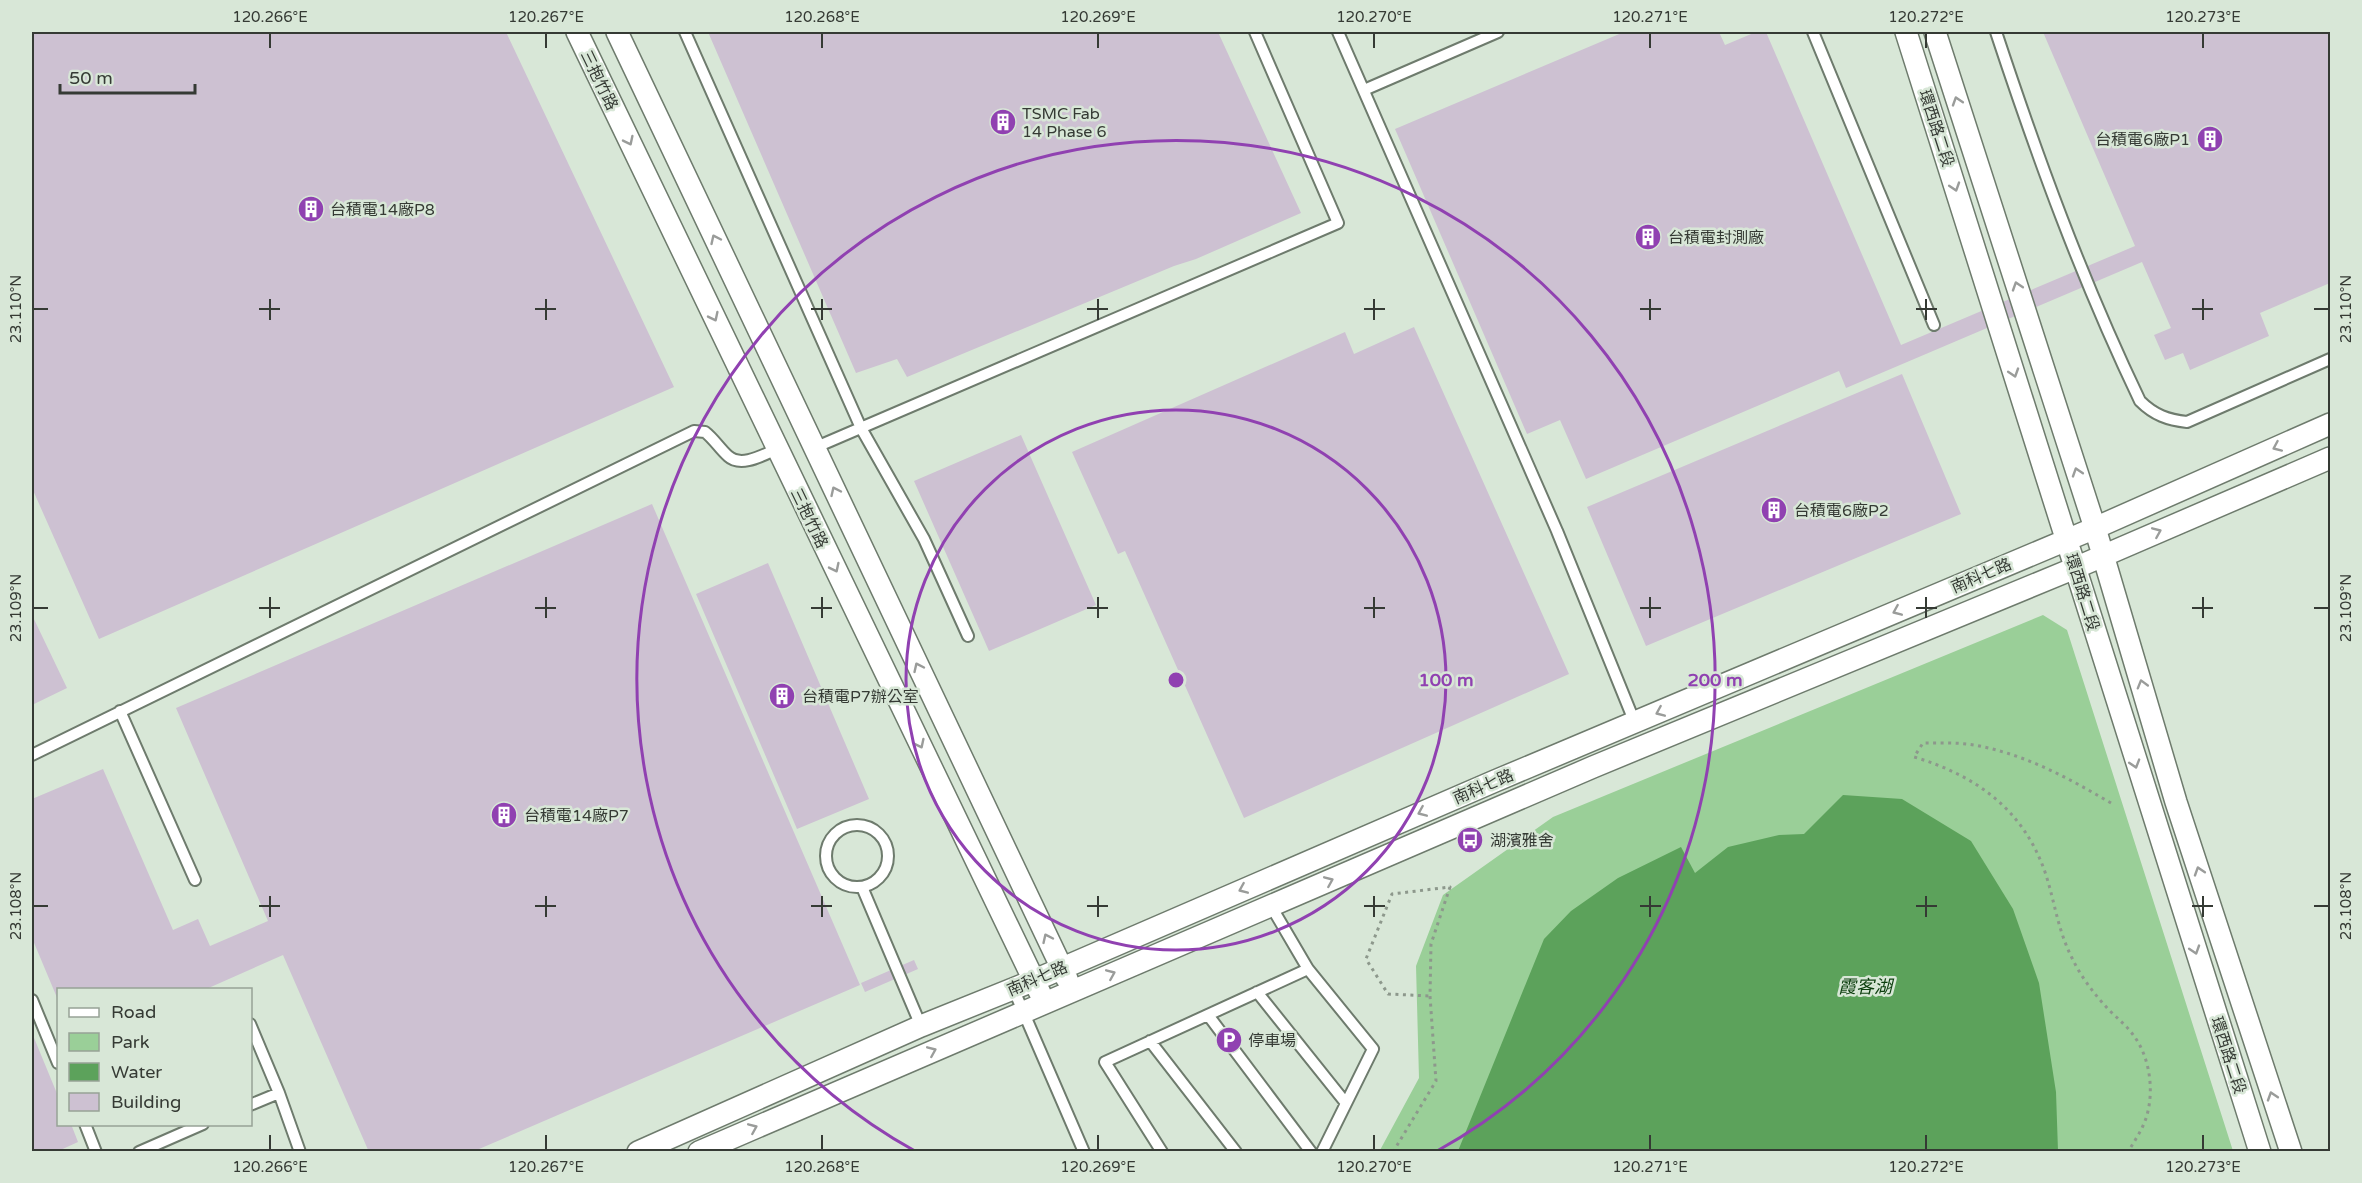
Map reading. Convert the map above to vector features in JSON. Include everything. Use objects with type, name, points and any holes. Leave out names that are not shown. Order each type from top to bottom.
[{"type":"street","name":"三抱竹路","points":[[577,32],[1045,1003]]},
{"type":"street","name":"三抱竹路","points":[[617,32],[1072,991]]},
{"type":"street","name":"環西路二段","points":[[1906,32],[2067,539],[2151,816],[2260,1152]]},
{"type":"street","name":"環西路二段","points":[[1935,32],[2104,555],[2176,802],[2290,1152]]},
{"type":"street","name":"南科七路","points":[[699,1152],[1271,906],[1588,755],[1635,723],[2095,528],[2331,423]]},
{"type":"street","points":[[2104,555],[2331,458]]},
{"type":"street","name":"南科七路","points":[[638,1152],[921,1026],[1062,968],[1588,755],[2104,555]]},
{"type":"lane","points":[[685,32],[861,428],[924,539],[968,636]]},
{"type":"lane","points":[[814,448],[1338,223],[1255,32]]},
{"type":"lane","points":[[1338,32],[1557,531],[1635,723]]},
{"type":"lane","points":[[1364,90],[1498,32]]},
{"type":"lane","points":[[1813,32],[1934,325]]},
{"type":"lane","points":[[1995,32],[2040,166],[2081,269],[2140,401],[2160,416],[2173,421],[2187,422],[2331,359]]},
{"type":"lane","points":[[32,755],[694,431],[705,432],[729,458],[737,462],[777,449]]},
{"type":"lane","points":[[120,711],[195,880]]},
{"type":"lane","points":[[855,825],[872,829],[887,849],[883,873],[862,887],[846,885],[838,881],[832,875],[825,860],[828,843],[839,831],[855,825]]},
{"type":"lane","points":[[862,887],[921,1026]]},
{"type":"lane","points":[[1271,906],[1308,969],[1373,1049],[1322,1152]]},
{"type":"lane","points":[[1157,1150],[1105,1062],[1308,969]]},
{"type":"lane","points":[[1013,988],[1084,1152]]},
{"type":"lane","points":[[1257,992],[1345,1102]]},
{"type":"lane","points":[[32,1000],[57,1061]]},
{"type":"lane","points":[[1208,1015],[1311,1152]]},
{"type":"lane","points":[[252,1029],[279,1093],[300,1152]]},
{"type":"lane","points":[[1150,1041],[1236,1152]]},
{"type":"lane","points":[[252,1104],[279,1093]]},
{"type":"lane","points":[[85,1126],[96,1152]]},
{"type":"lane","points":[[139,1152],[201,1126]]},
{"type":"path","points":[[2111,802],[2052,770],[1982,746],[1923,742],[1914,757],[1960,773],[1993,794],[2008,808],[2032,842],[2045,872],[2059,929],[2073,960],[2097,995],[2134,1036],[2144,1055],[2150,1075],[2147,1115],[2141,1131],[2128,1152]]},
{"type":"path","points":[[1393,1152],[1436,1081],[1430,996],[1431,944],[1450,887],[1392,894],[1366,959],[1388,994],[1430,996]]},
{"type":"green space","points":[[2043,615],[2067,630],[2233,1151],[1379,1152],[1419,1078],[1416,966],[1443,895],[1553,817]]},
{"type":"water","name":"霞客湖","points":[[1843,795],[1902,799],[1971,841],[2013,909],[2039,983],[2056,1092],[2058,1151],[1458,1151],[1544,939],[1571,911],[1618,878],[1681,847],[1695,873],[1728,847],[1779,835],[1804,834]]},
{"type":"building","name":"台積電14廠P8","points":[[32,32],[506,32],[674,387],[99,639],[32,488]]},
{"type":"building","name":"TSMC Fab 14 Phase 6","points":[[708,32],[1218,32],[1301,213],[1196,259],[1174,266],[907,377],[897,359],[856,373]]},
{"type":"building","name":"台積電封測廠","points":[[1624,32],[1719,32],[1725,45],[1756,32],[1766,32],[1901,345],[2135,246],[2043,32],[2330,32],[2330,283],[2260,313],[2269,336],[2190,370],[2183,353],[2165,360],[2154,335],[2171,328],[2142,262],[1846,388],[1839,371],[1586,479],[1560,420],[1527,434],[1395,129]]},
{"type":"building","points":[[1414,327],[1569,674],[1244,818],[1125,551],[1118,554],[1072,452],[1345,332],[1354,354]]},
{"type":"building","name":"台積電6廠P2","points":[[1902,374],[1961,514],[1646,646],[1587,507]]},
{"type":"building","points":[[1021,435],[1096,605],[989,651],[914,481]]},
{"type":"building","name":"台積電14廠P7","points":[[652,504],[860,985],[472,1152],[369,1152],[283,955],[209,988],[57,988],[57,998],[32,938],[32,799],[103,769],[173,930],[198,919],[210,946],[268,921],[176,708]]},
{"type":"building","name":"台積電P7辦公室","points":[[768,563],[869,799],[797,829],[696,594]]},
{"type":"building","points":[[32,615],[67,688],[32,705]]},
{"type":"building","points":[[914,960],[918,969],[865,992],[861,983]]},
{"type":"building","points":[[32,1033],[57,1094],[57,1126],[72,1126],[78,1142],[56,1152],[32,1152]]},
{"type":"place","name":"TSMC Fab 14 Phase 6","points":[[1003,122]]},
{"type":"place","name":"台積電6廠P1","points":[[2210,139]]},
{"type":"place","name":"台積電14廠P8","points":[[311,209]]},
{"type":"place","name":"台積電封測廠","points":[[1648,237]]},
{"type":"place","name":"台積電6廠P2","points":[[1774,510]]},
{"type":"place","name":"台積電P7辦公室","points":[[782,696]]},
{"type":"place","name":"台積電14廠P7","points":[[504,815]]},
{"type":"place","name":"湖濱雅舍","points":[[1470,840]]},
{"type":"place","name":"停車場","points":[[1229,1040]]}]
